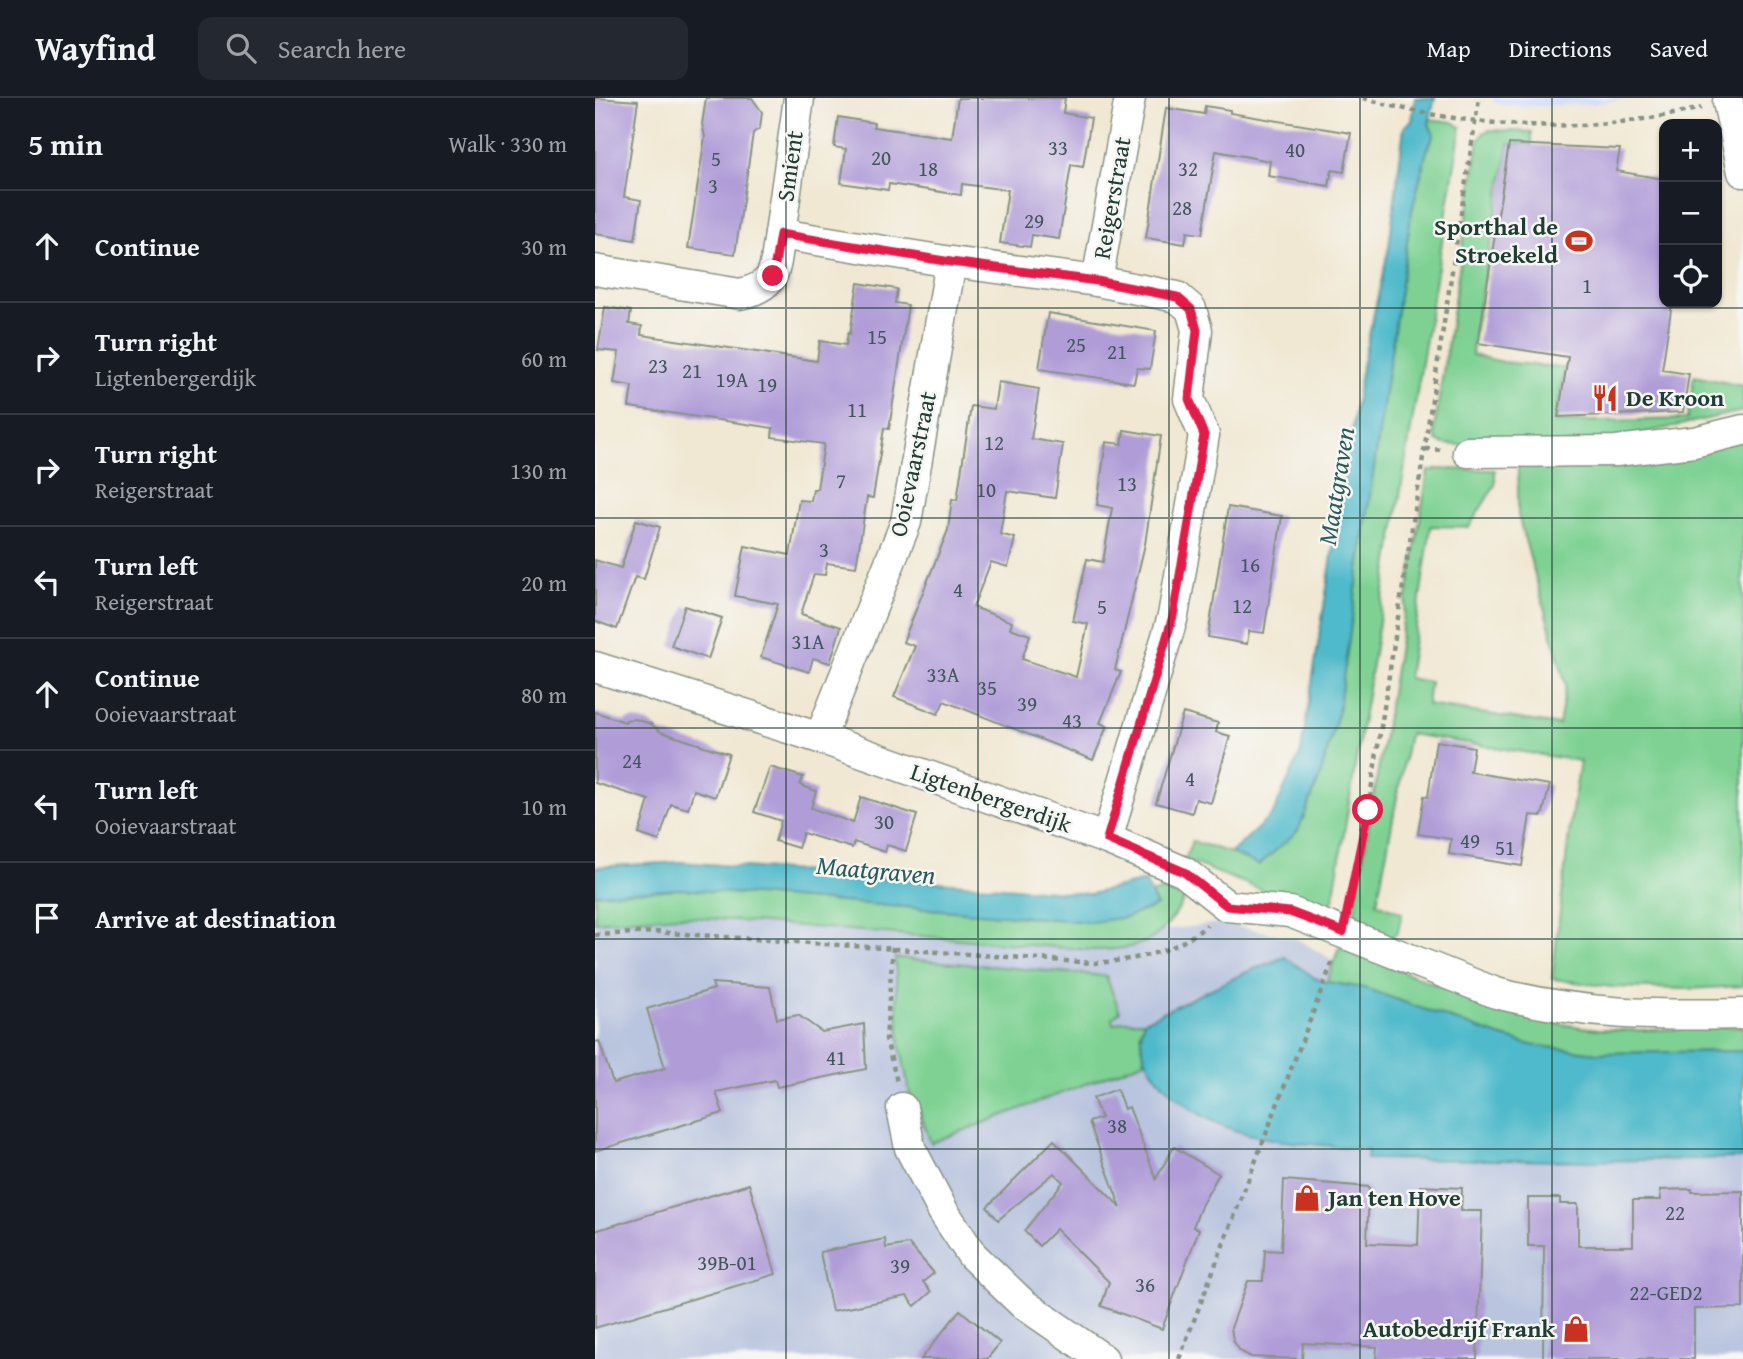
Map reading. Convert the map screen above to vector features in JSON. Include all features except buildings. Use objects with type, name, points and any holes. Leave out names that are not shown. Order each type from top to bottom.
[{"type":"street","name":"Smient","points":[[780,234],[799,98]]},
{"type":"street","name":"Reigerstraat","points":[[1107,839],[1173,616],[1204,435],[1189,399],[1197,330],[1191,309],[1177,297],[1097,281],[1130,98]]},
{"type":"street","points":[[1728,102],[1740,141],[1743,172]]},
{"type":"street","points":[[595,271],[740,294],[760,289],[773,276],[780,234],[951,262],[1097,281]]},
{"type":"street","name":"Ooievaarstraat","points":[[820,738],[906,522],[951,262]]},
{"type":"street","points":[[1468,452],[1616,451],[1694,442],[1743,430]]},
{"type":"street","name":"Ligtenbergerdijk","points":[[595,667],[820,738],[1107,839],[1184,872],[1227,906]]},
{"type":"street","points":[[1227,906],[1290,912],[1496,993],[1520,999],[1609,1013],[1654,1016],[1743,1014]]},
{"type":"street","points":[[902,1108],[910,1149],[943,1210],[972,1255],[1022,1303],[1103,1359]]},
{"type":"path","points":[[1363,98],[1393,107],[1475,121],[1530,126],[1652,119],[1728,102]]},
{"type":"path","points":[[1343,932],[1368,810],[1479,98]]},
{"type":"path","points":[[595,935],[655,932],[1094,963],[1131,961],[1154,955],[1193,937],[1227,906]]},
{"type":"path","points":[[893,947],[887,1039],[902,1108]]},
{"type":"path","points":[[1179,1359],[1327,978]]},
{"type":"shaded area","points":[[1494,98],[1628,98],[1593,104],[1537,106],[1493,103]]},
{"type":"shaded area","points":[[623,868],[1114,936],[1221,923],[1295,938],[1445,1025],[1743,1064],[1743,1359],[595,1359],[595,872]]},
{"type":"green space","points":[[1430,119],[1453,122],[1461,127],[1333,900],[1328,909],[1296,903],[1185,860],[1192,841],[1260,865],[1320,777],[1338,713],[1411,215],[1427,150],[1434,135],[1429,124]]},
{"type":"green space","points":[[1490,130],[1532,132],[1532,144],[1509,144],[1472,355],[1503,362],[1564,368],[1556,422],[1687,419],[1694,376],[1743,386],[1743,411],[1603,442],[1479,446],[1444,444],[1437,441],[1434,431],[1479,140],[1483,133]]},
{"type":"green space","points":[[1743,439],[1743,986],[1688,989],[1612,987],[1552,979],[1580,761],[1409,734],[1377,903],[1402,913],[1398,932],[1387,941],[1359,930],[1353,921],[1428,471],[1495,470],[1495,485],[1469,527],[1431,526],[1408,678],[1430,682],[1427,705],[1559,725],[1566,685],[1518,515],[1518,464]]},
{"type":"green space","points":[[1174,887],[1188,892],[1161,932],[1139,945],[1110,950],[679,916],[595,922],[595,894],[680,889],[1091,922],[1127,917],[1157,906],[1151,894]]},
{"type":"green space","points":[[1339,947],[1480,1001],[1567,1025],[1610,1030],[1743,1026],[1743,1051],[1597,1053],[1531,1045],[1364,988],[1327,982]]},
{"type":"green space","points":[[895,958],[1106,976],[1120,1012],[1112,1018],[1113,1024],[1144,1021],[1140,1033],[1145,1061],[931,1143],[915,1100],[911,1099],[900,1045]]},
{"type":"water","points":[[1415,98],[1435,98],[1429,124],[1434,135],[1427,150],[1411,215],[1338,713],[1320,777],[1298,831],[1259,865],[1231,853],[1273,814],[1301,752],[1362,366],[1389,247],[1404,127],[1412,121]]},
{"type":"water","points":[[681,862],[1090,894],[1145,881],[1157,906],[1127,917],[1091,922],[680,889],[595,894],[595,867]]},
{"type":"water","points":[[1285,957],[1315,978],[1364,988],[1531,1045],[1597,1053],[1743,1051],[1743,1158],[1590,1161],[1367,1159],[1368,1149],[1280,1140],[1226,1127],[1201,1115],[1177,1098],[1156,1076],[1143,1050],[1141,1035],[1144,1021],[1249,971]]},
{"type":"place","name":"Sporthal de Stroekeld","points":[[1579,241]]},
{"type":"place","name":"De Kroon","points":[[1605,398]]},
{"type":"place","name":"Jan ten Hove","points":[[1307,1198]]},
{"type":"place","name":"Autobedrijf Frank","points":[[1576,1329]]},
{"type":"route","points":[[773,276],[780,234],[951,262],[1097,281],[1177,297],[1191,309],[1197,330],[1189,399],[1204,435],[1173,616],[1107,839],[1184,872],[1227,906],[1290,912],[1343,932],[1368,810]]},
{"type":"water label","name":"Maatgraven","points":[[1336,486]]},
{"type":"water label","name":"Maatgraven","points":[[876,870]]}]
